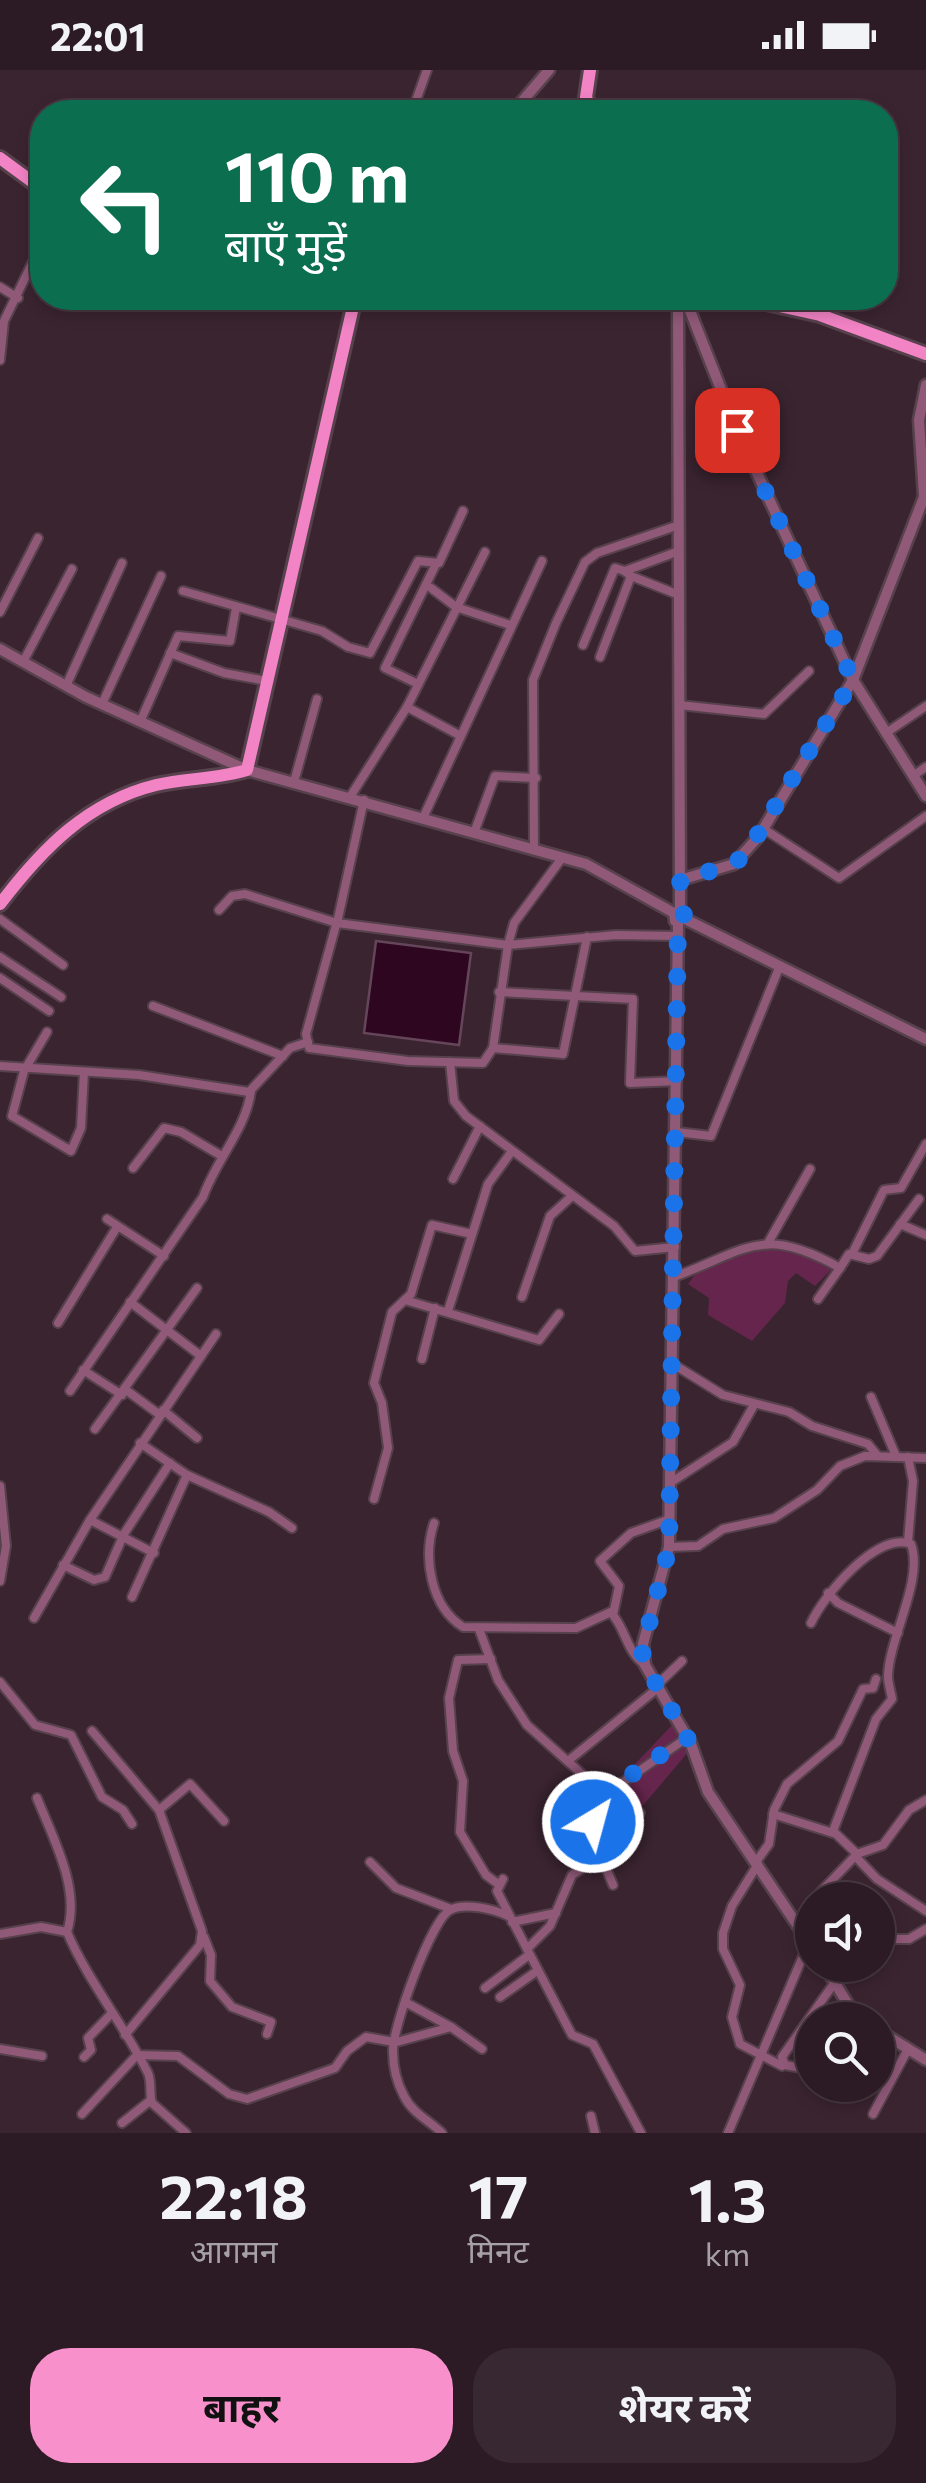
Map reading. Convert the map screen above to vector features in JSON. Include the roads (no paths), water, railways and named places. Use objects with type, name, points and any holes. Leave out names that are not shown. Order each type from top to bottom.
[{"type":"main road","points":[[587,100],[590,70]]},
{"type":"main road","points":[[0,158],[30,179]]},
{"type":"main road","points":[[0,904],[31,863],[76,822],[117,796],[247,770],[352,310]]},
{"type":"main road","points":[[797,310],[926,354]]},
{"type":"street","points":[[416,100],[427,70]]},
{"type":"street","points":[[523,100],[549,70]]},
{"type":"street","points":[[0,360],[4,321],[30,270]]},
{"type":"street","points":[[0,287],[18,298]]},
{"type":"street","points":[[645,1665],[643,1644],[669,1548],[670,1518],[680,880],[682,310]]},
{"type":"street","points":[[687,310],[742,441],[853,680],[926,796]]},
{"type":"street","points":[[680,880],[734,864],[764,829],[853,680],[925,494],[920,420],[926,385]]},
{"type":"street","points":[[742,441],[758,432],[764,403]]},
{"type":"street","points":[[418,684],[385,668],[463,511]]},
{"type":"street","points":[[534,850],[533,680],[580,570],[597,554],[679,525]]},
{"type":"street","points":[[0,612],[38,538]]},
{"type":"street","points":[[600,657],[628,574],[679,551]]},
{"type":"street","points":[[350,796],[407,707],[485,552]]},
{"type":"street","points":[[183,591],[322,632],[348,648],[370,653],[418,560],[435,566]]},
{"type":"street","points":[[423,818],[542,561]]},
{"type":"street","points":[[66,686],[122,564]]},
{"type":"street","points":[[23,662],[72,568]]},
{"type":"street","points":[[582,645],[615,568],[679,595]]},
{"type":"street","points":[[102,704],[161,576]]},
{"type":"street","points":[[431,588],[456,606],[510,625]]},
{"type":"street","points":[[140,722],[180,634],[230,641],[236,608]]},
{"type":"street","points":[[0,649],[102,704],[247,770],[586,864],[779,968],[926,1039]]},
{"type":"street","points":[[170,653],[224,673],[267,680]]},
{"type":"street","points":[[679,706],[764,714],[809,671]]},
{"type":"street","points":[[294,782],[317,699]]},
{"type":"street","points":[[886,733],[926,706]]},
{"type":"street","points":[[407,707],[459,735]]},
{"type":"street","points":[[913,776],[926,767]]},
{"type":"street","points":[[474,833],[495,776],[536,778]]},
{"type":"street","points":[[364,800],[309,1048],[482,1064],[493,1048],[514,923],[562,858]]},
{"type":"street","points":[[764,829],[839,878],[926,816]]},
{"type":"street","points":[[219,910],[232,896],[245,894],[337,923],[508,945],[587,937],[678,936]]},
{"type":"street","points":[[0,919],[64,964]]},
{"type":"street","points":[[493,1048],[563,1054],[587,937]]},
{"type":"street","points":[[0,957],[61,998]]},
{"type":"street","points":[[677,1132],[711,1136],[779,968]]},
{"type":"street","points":[[0,978],[49,1011]]},
{"type":"street","points":[[500,992],[633,999],[630,1083],[677,1081]]},
{"type":"street","points":[[154,1006],[284,1056]]},
{"type":"street","points":[[47,1032],[24,1071],[12,1116],[69,1151],[81,1128],[84,1072]]},
{"type":"street","points":[[70,1391],[203,1197],[220,1155],[248,1110],[251,1091],[290,1048],[308,1042]]},
{"type":"street","points":[[450,1062],[454,1101],[480,1126],[614,1226],[634,1251],[675,1247]]},
{"type":"street","points":[[0,1066],[251,1091]]},
{"type":"street","points":[[453,1179],[480,1126]]},
{"type":"street","points":[[133,1168],[164,1128],[181,1132],[220,1155]]},
{"type":"street","points":[[818,1300],[852,1254],[884,1190],[901,1188],[926,1144]]},
{"type":"street","points":[[448,1311],[488,1184],[512,1151]]},
{"type":"street","points":[[768,1244],[810,1169]]},
{"type":"street","points":[[522,1297],[548,1221],[572,1196]]},
{"type":"street","points":[[852,1254],[875,1258],[920,1199]]},
{"type":"street","points":[[106,1219],[164,1256]]},
{"type":"street","points":[[374,1499],[388,1448],[382,1403],[374,1383],[392,1312],[405,1300],[434,1223],[472,1234]]},
{"type":"street","points":[[900,1224],[926,1235]]},
{"type":"street","points":[[58,1323],[118,1227]]},
{"type":"street","points":[[674,1278],[736,1249],[768,1244],[814,1254],[840,1268]]},
{"type":"street","points":[[95,1429],[197,1288]]},
{"type":"street","points":[[405,1300],[539,1340],[559,1314]]},
{"type":"street","points":[[130,1302],[200,1356]]},
{"type":"street","points":[[422,1359],[435,1308]]},
{"type":"street","points":[[34,1618],[90,1520],[216,1334]]},
{"type":"street","points":[[673,1364],[717,1392],[789,1412],[815,1428],[864,1443],[877,1455]]},
{"type":"street","points":[[84,1370],[161,1412],[197,1438]]},
{"type":"street","points":[[871,1397],[896,1456]]},
{"type":"street","points":[[670,1483],[733,1442],[754,1405]]},
{"type":"street","points":[[140,1443],[188,1476],[269,1512],[292,1528]]},
{"type":"street","points":[[669,1548],[698,1546],[723,1529],[772,1519],[816,1490],[840,1466],[877,1455],[926,1458]]},
{"type":"street","points":[[832,1833],[876,1719],[892,1700],[889,1670],[914,1561],[908,1542],[913,1480],[908,1457]]},
{"type":"street","points":[[62,1566],[102,1580],[122,1538],[170,1464]]},
{"type":"street","points":[[132,1597],[188,1476]]},
{"type":"street","points":[[0,1486],[6,1546],[0,1581]]},
{"type":"street","points":[[614,1616],[618,1586],[600,1563],[602,1557],[631,1533],[670,1518]]},
{"type":"street","points":[[90,1520],[154,1553]]},
{"type":"street","points":[[434,1523],[428,1542],[428,1571],[452,1619],[463,1627],[576,1628],[614,1616]]},
{"type":"street","points":[[811,1623],[828,1593],[878,1547],[908,1542]]},
{"type":"street","points":[[828,1593],[838,1603],[898,1634]]},
{"type":"street","points":[[614,1616],[624,1626],[630,1649],[645,1665],[688,1738],[708,1792],[795,1921]]},
{"type":"street","points":[[479,1629],[498,1680],[527,1725],[583,1775]]},
{"type":"street","points":[[492,1659],[460,1658],[449,1698],[452,1746],[463,1780],[461,1836],[486,1875],[500,1882],[510,1919],[536,1971],[572,2035],[594,2047],[641,2133]]},
{"type":"street","points":[[568,1761],[682,1661]]},
{"type":"street","points":[[782,2066],[760,2058],[740,2044],[732,2025],[740,1986],[723,1950],[727,1918],[769,1844],[773,1814],[791,1779],[834,1746],[864,1688],[873,1688],[876,1679]]},
{"type":"street","points":[[4,1685],[34,1724],[71,1735],[102,1797],[123,1810],[132,1824]]},
{"type":"street","points":[[92,1731],[159,1810],[211,1955],[210,1981],[232,2007],[271,2022],[267,2034]]},
{"type":"street","points":[[613,1884],[592,1813],[609,1792],[688,1738]]},
{"type":"street","points":[[159,1810],[190,1784],[224,1821]]},
{"type":"street","points":[[37,1798],[69,1894],[72,1910],[67,1932],[78,1962],[97,1984],[150,2077],[151,2100],[186,2133]]},
{"type":"street","points":[[830,1882],[856,1855],[878,1849],[909,1810],[926,1800]]},
{"type":"street","points":[[485,1988],[528,1952],[546,1931],[572,1875],[604,1855],[610,1842],[640,1813]]},
{"type":"street","points":[[773,1814],[832,1833],[877,1880],[926,1911]]},
{"type":"street","points":[[568,1849],[596,1835]]},
{"type":"street","points":[[370,1862],[396,1888],[451,1909],[486,1907],[510,1919],[556,1913]]},
{"type":"street","points":[[442,2133],[405,2098],[394,2068],[393,2042],[434,1932],[451,1909]]},
{"type":"street","points":[[0,1934],[41,1926],[67,1932]]},
{"type":"street","points":[[895,1940],[909,1940],[926,1929]]},
{"type":"street","points":[[125,2035],[202,1935]]},
{"type":"street","points":[[500,1997],[536,1971]]},
{"type":"street","points":[[728,2133],[795,1980]]},
{"type":"street","points":[[407,2003],[482,2049]]},
{"type":"street","points":[[84,2056],[91,2050],[88,2038],[112,2013]]},
{"type":"street","points":[[82,2114],[137,2055],[178,2056],[229,2094],[247,2099],[335,2068],[346,2051],[366,2037],[393,2042],[451,2027]]},
{"type":"street","points":[[795,2040],[782,2059],[795,2067]]},
{"type":"street","points":[[895,2041],[926,2060]]},
{"type":"street","points":[[0,2049],[42,2056]]},
{"type":"street","points":[[895,2074],[908,2050]]},
{"type":"street","points":[[122,2123],[151,2100]]},
{"type":"street","points":[[873,2114],[880,2102]]},
{"type":"street","points":[[591,2116],[596,2133]]},
{"type":"street","points":[[166,2133],[172,2123]]}]
